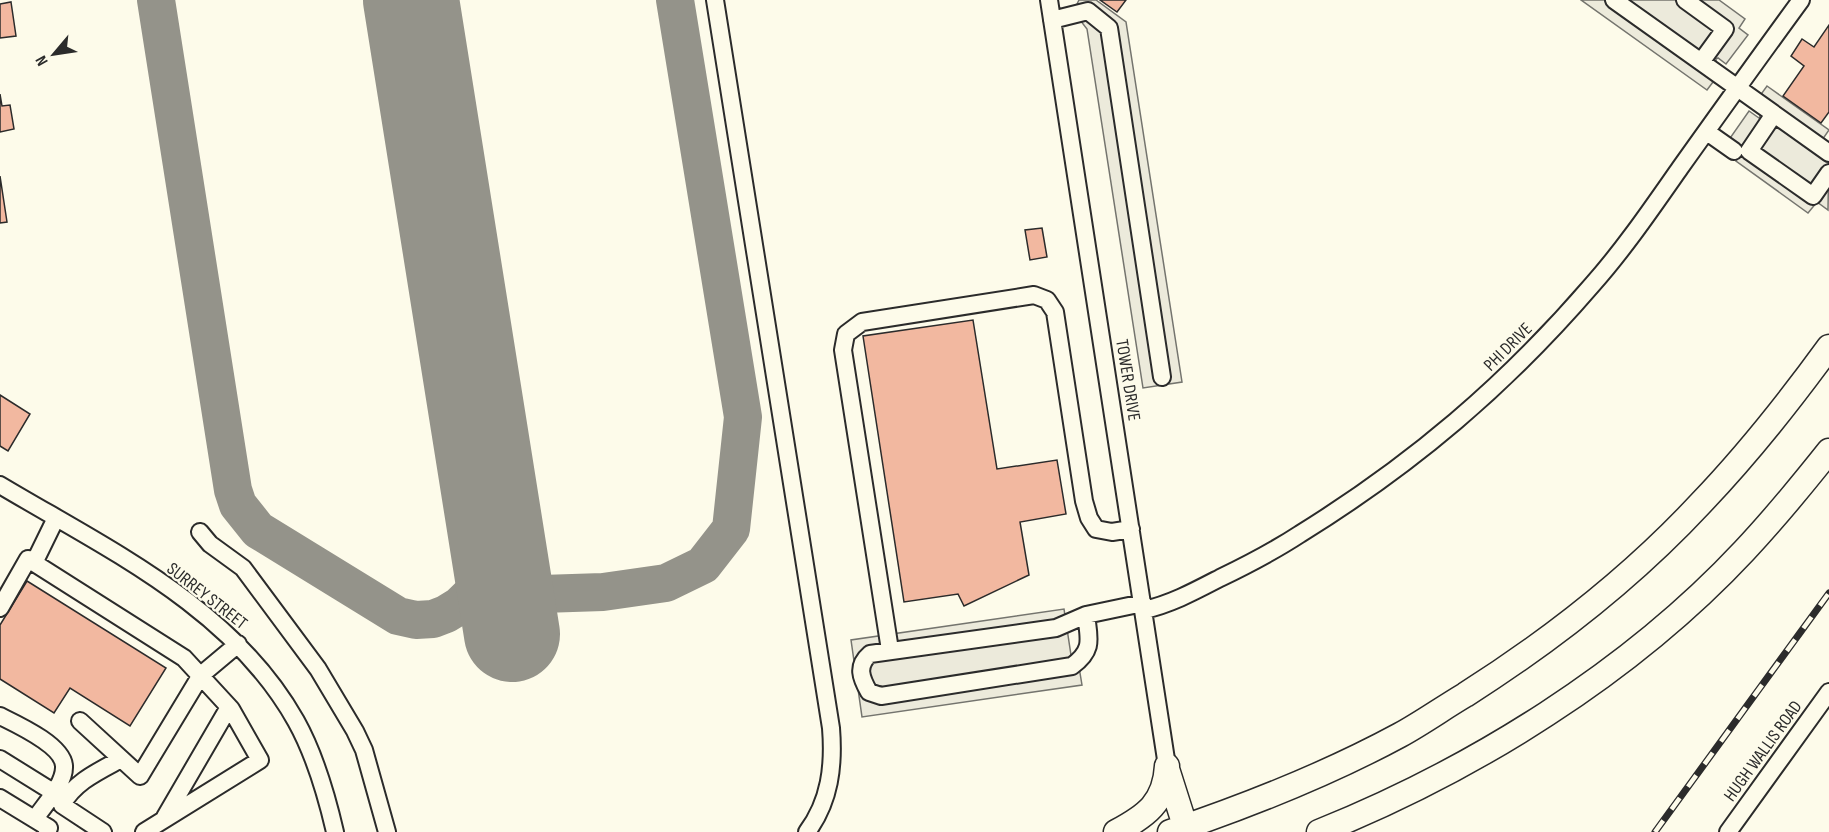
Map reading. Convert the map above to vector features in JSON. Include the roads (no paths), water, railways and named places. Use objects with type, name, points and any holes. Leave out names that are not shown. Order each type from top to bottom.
[{"type":"highway","points":[[1167,766],[1181,830],[1305,782],[1401,735],[1515,663],[1608,591],[1700,505],[1759,438],[1829,347]]},
{"type":"highway","points":[[1319,832],[1396,800],[1456,768],[1508,738],[1624,659],[1692,602],[1743,552],[1777,515],[1829,451]]},
{"type":"highway","points":[[1116,832],[1140,819],[1155,804],[1163,790],[1167,766]]},
{"type":"street","points":[[715,0],[831,728],[833,756],[830,783],[821,807],[807,832]]},
{"type":"street","name":"TOWER DRIVE","points":[[1049,0],[1167,766]]},
{"type":"street","points":[[1614,0],[1829,153]]},
{"type":"street","points":[[1684,0],[1725,29],[1701,62]]},
{"type":"street","name":"PHI DRIVE","points":[[1086,615],[1089,641],[1084,657],[1072,666],[881,696],[869,692],[861,677],[864,659],[870,654],[1056,628],[1086,615],[1143,606],[1161,606],[1271,552],[1341,509],[1434,441],[1487,395],[1537,346],[1593,284],[1636,230],[1801,0]]},
{"type":"street","points":[[1052,20],[1088,11],[1109,28],[1162,377]]},
{"type":"street","points":[[1774,114],[1749,151],[1813,196],[1829,173]]},
{"type":"street","points":[[1707,132],[1734,151]]},
{"type":"street","points":[[890,650],[843,350],[846,334],[862,322],[1035,295],[1047,300],[1055,312],[1084,501],[1089,518],[1096,529],[1112,532],[1131,530]]},
{"type":"street","name":"SURREY STREET","points":[[0,485],[137,567],[198,609],[238,644],[286,705],[303,734],[326,795],[335,832]]},
{"type":"street","points":[[34,563],[56,518]]},
{"type":"street","points":[[200,532],[210,544],[243,568],[318,669],[364,750],[387,832]]},
{"type":"street","points":[[0,608],[28,559],[184,658],[229,707],[260,760],[144,832]]},
{"type":"street","points":[[80,720],[140,776],[201,675],[238,644]]},
{"type":"street","name":"HUGH WALLIS ROAD","points":[[1728,832],[1829,692]]},
{"type":"street","points":[[163,820],[229,707]]},
{"type":"street","points":[[0,716],[42,738],[60,756],[64,766],[60,782],[34,819]]},
{"type":"street","points":[[0,759],[53,792]]},
{"type":"street","points":[[103,832],[62,805],[85,779],[122,759]]},
{"type":"street","points":[[0,798],[50,828],[47,832]]},
{"type":"railway","points":[[1655,832],[1829,593]]}]
